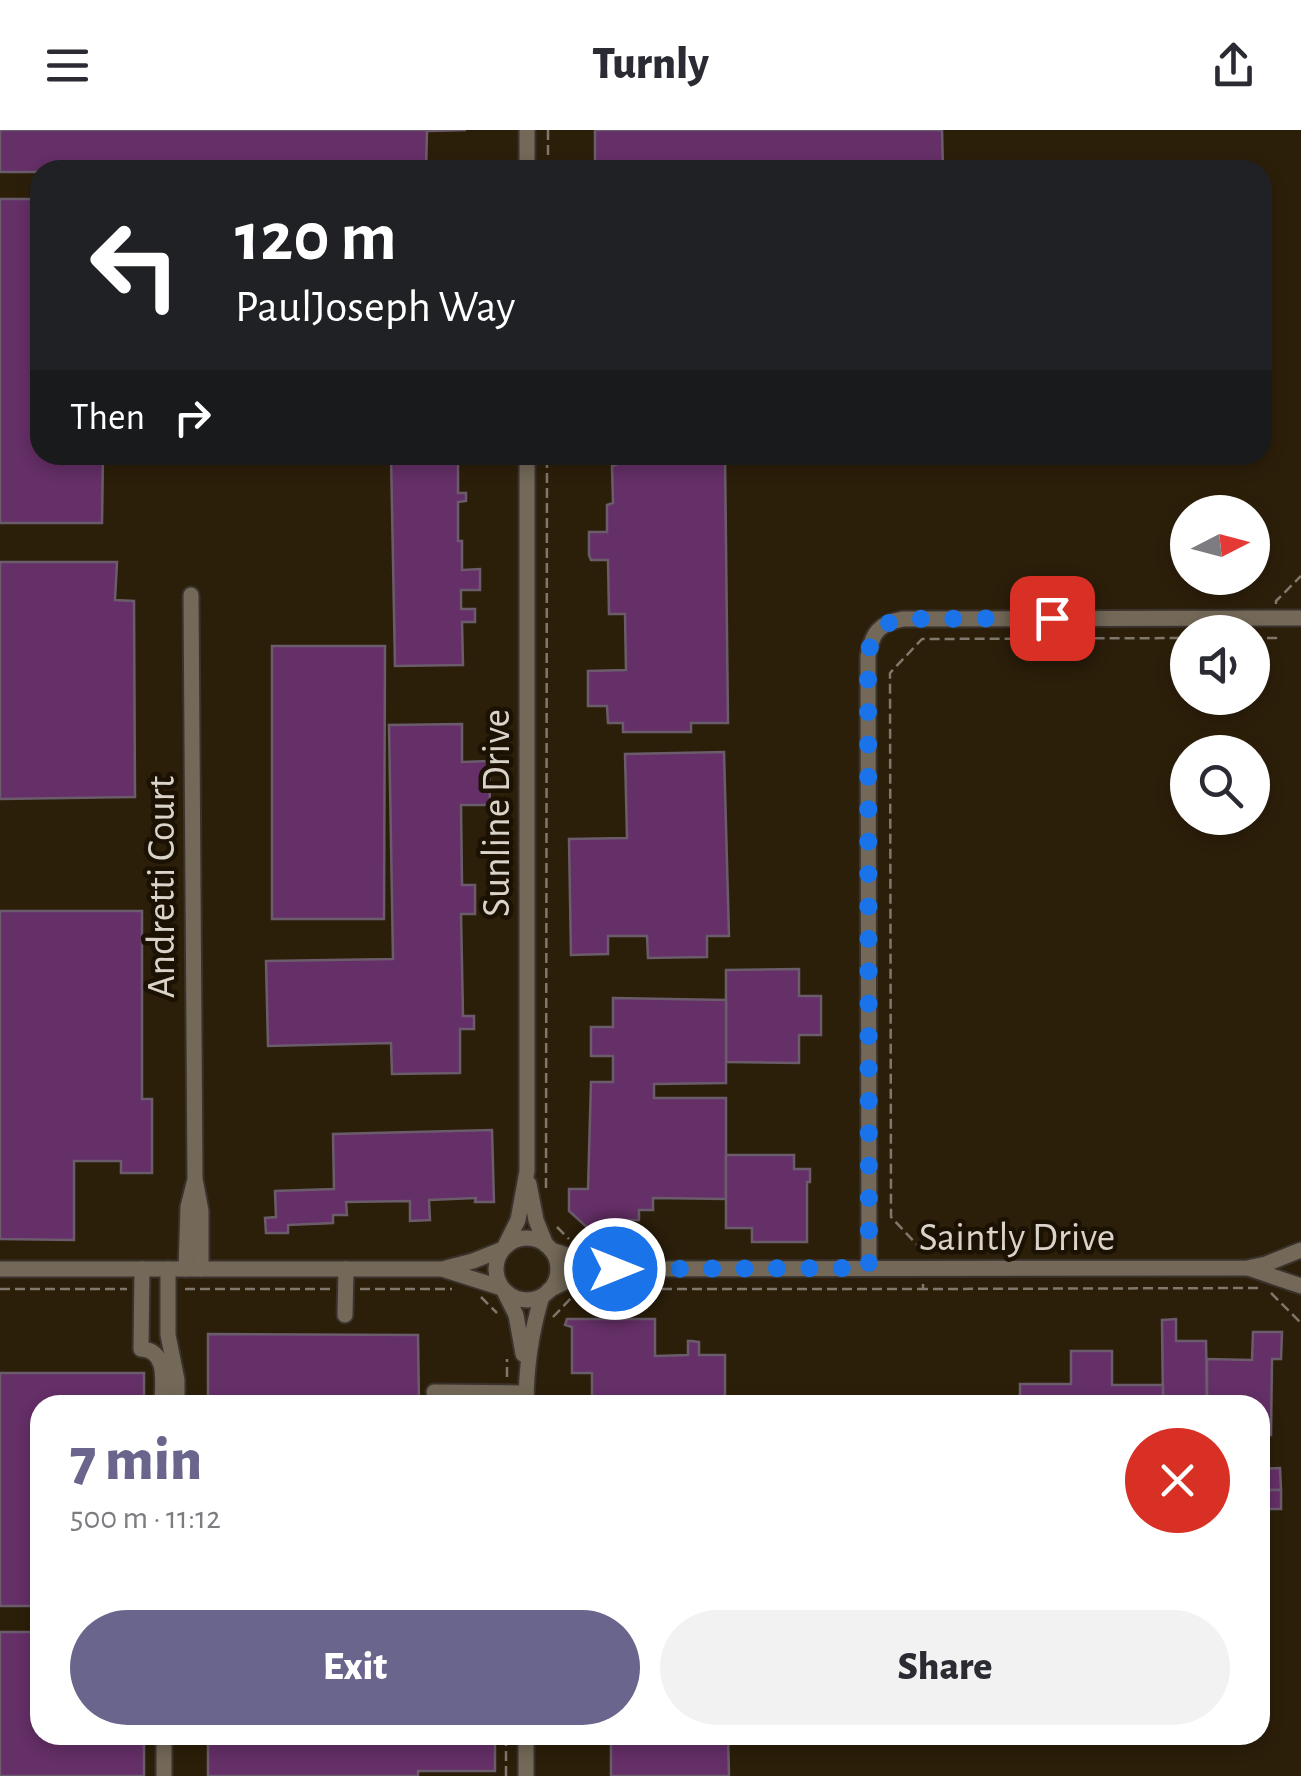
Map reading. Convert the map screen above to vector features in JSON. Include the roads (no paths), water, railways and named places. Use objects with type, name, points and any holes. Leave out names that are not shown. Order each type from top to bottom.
[{"type":"street","points":[[528,130],[528,160]]},
{"type":"street","name":"Sunline Drive","points":[[527,465],[527,1170],[536,1220],[549,1248]]},
{"type":"street","name":"Andretti Court","points":[[191,596],[195,1179],[188,1207],[194,1269]]},
{"type":"street","points":[[869,1268],[868,656],[878,629],[902,619],[1301,618]]},
{"type":"street","name":"Sunline Drive","points":[[504,1248],[518,1220],[527,1170]]},
{"type":"street","points":[[0,1268],[442,1269],[482,1258],[515,1240],[528,1238],[549,1248],[557,1261],[557,1274],[534,1322],[526,1395]]},
{"type":"street","points":[[504,1248],[498,1258],[497,1278],[516,1315],[526,1373]]},
{"type":"street","name":"Saintly Drive","points":[[549,1248],[557,1254],[612,1269]]},
{"type":"street","points":[[1301,1252],[1297,1268],[1301,1285]]},
{"type":"street","name":"Saintly Drive","points":[[546,1293],[573,1278],[612,1269],[1247,1268],[1301,1252]]},
{"type":"street","name":"Saintly Drive","points":[[1247,1268],[1301,1285]]},
{"type":"street","points":[[142,1269],[141,1349],[150,1349],[159,1357],[162,1395]]},
{"type":"street","points":[[168,1269],[168,1335],[177,1395]]},
{"type":"street","points":[[345,1314],[346,1269]]},
{"type":"street","points":[[442,1269],[503,1289],[522,1300],[546,1293]]},
{"type":"street","points":[[434,1392],[473,1395]]},
{"type":"street","points":[[164,1745],[164,1776]]},
{"type":"street","points":[[526,1745],[526,1776]]}]
